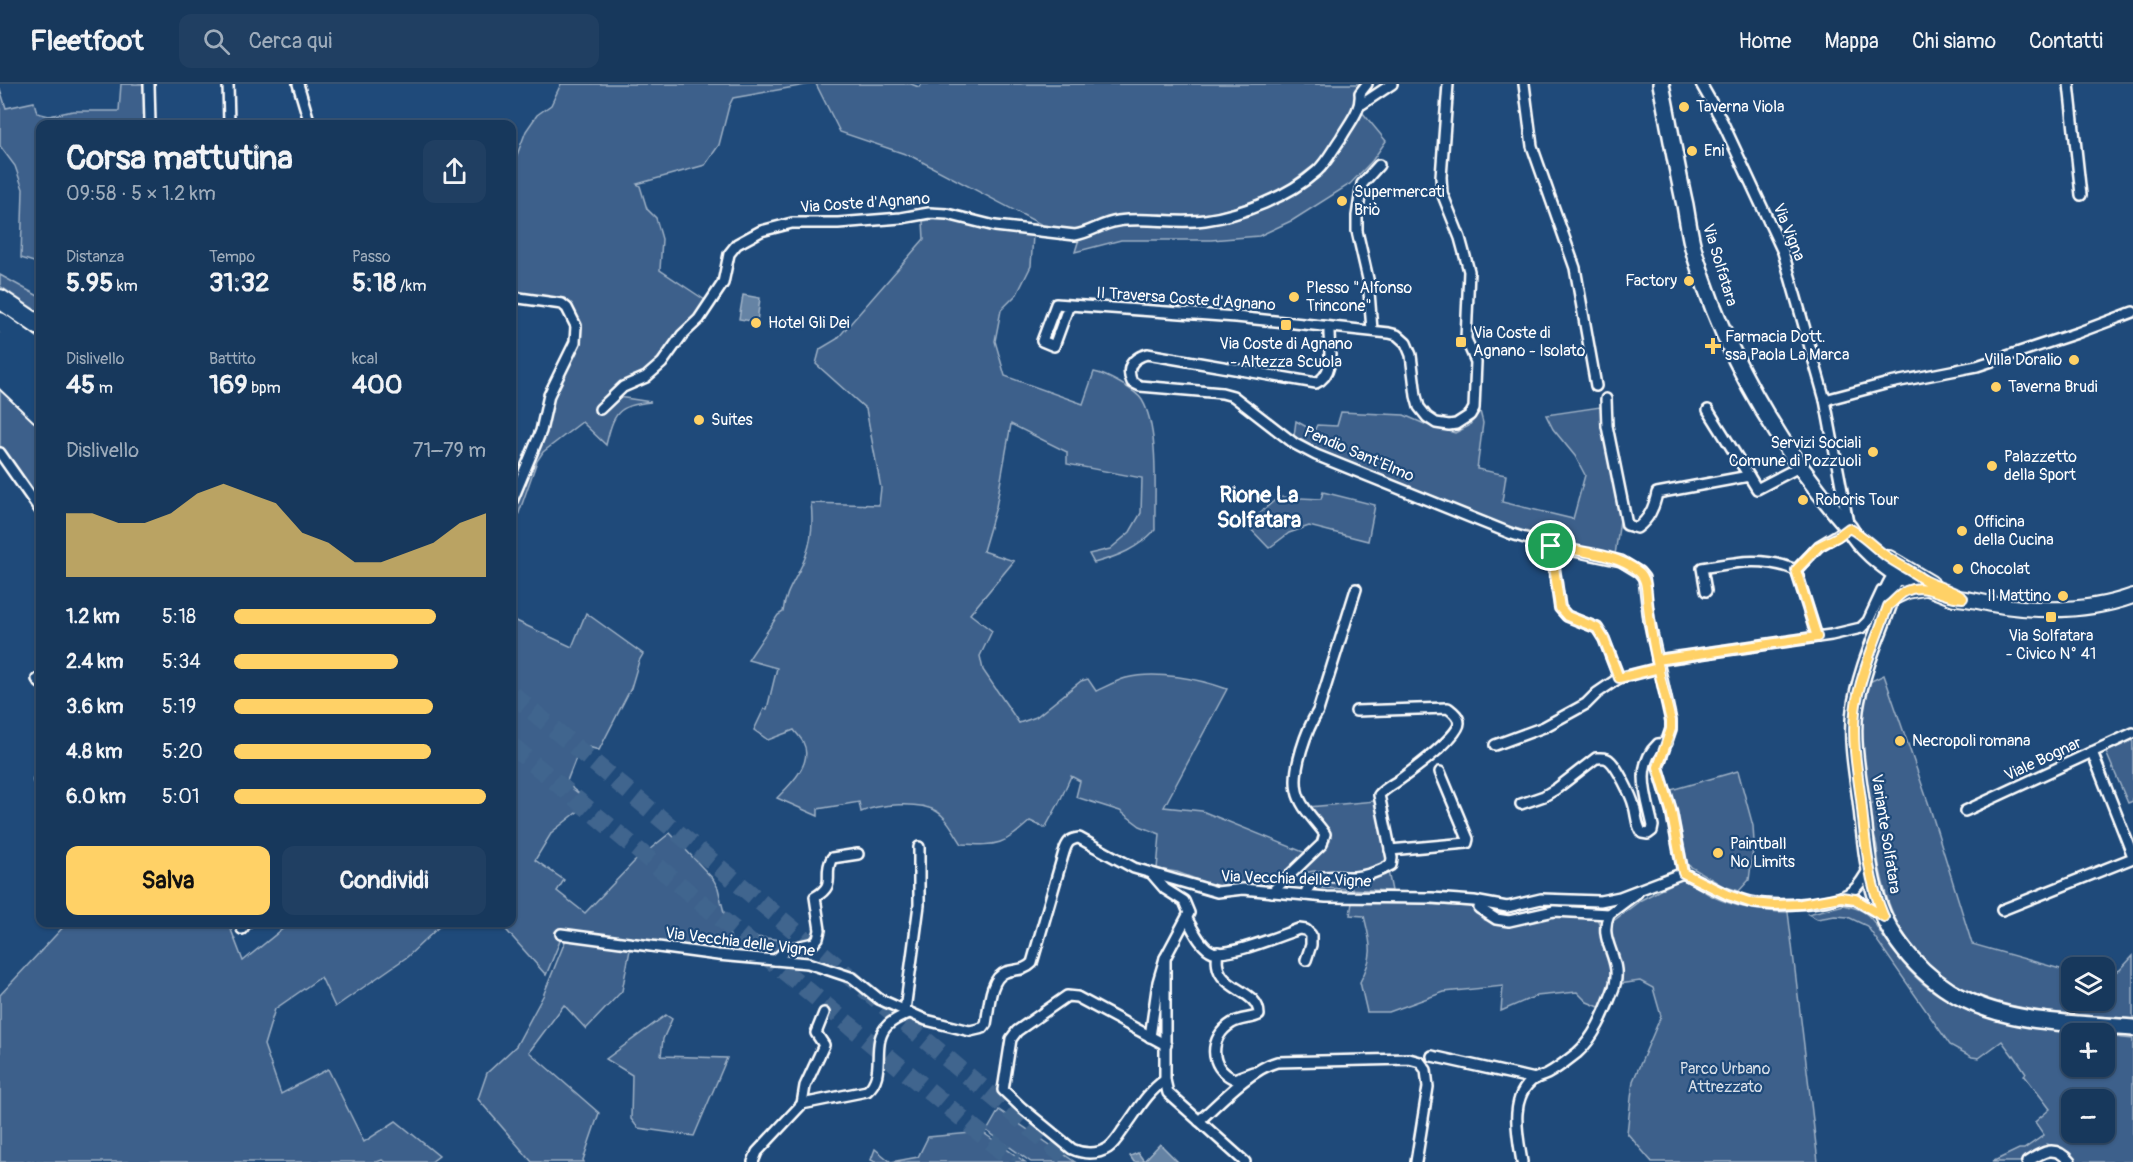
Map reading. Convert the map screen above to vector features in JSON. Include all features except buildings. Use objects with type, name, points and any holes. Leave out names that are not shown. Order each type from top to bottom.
[{"type":"highway","points":[[0,299],[36,323]]},
{"type":"highway","points":[[0,321],[36,344]]},
{"type":"highway","points":[[0,321],[36,348]]},
{"type":"highway","points":[[0,329],[36,355]]},
{"type":"highway","points":[[0,336],[36,362]]},
{"type":"highway","points":[[0,342],[36,369]]},
{"type":"highway","points":[[0,348],[36,377]]},
{"type":"highway","points":[[0,355],[36,384]]},
{"type":"highway","points":[[0,355],[36,390]]},
{"type":"highway","points":[[0,363],[36,395]]},
{"type":"highway","points":[[0,369],[36,403]]},
{"type":"highway","points":[[0,376],[36,410]]},
{"type":"highway","points":[[17,392],[36,416]]},
{"type":"main road","name":"Via Solfatara","points":[[1661,84],[1695,254],[1725,335],[1764,414],[1798,467],[1849,528],[1853,536],[1872,555],[1900,577],[1956,593],[1963,598],[2051,611],[2105,605],[2133,596]]},
{"type":"main road","name":"Via Solfatara","points":[[1849,528],[1889,558],[1915,572],[1923,583]]},
{"type":"main road","points":[[1872,555],[1891,597]]},
{"type":"main road","points":[[1889,558],[1899,571],[1900,577],[1894,579],[1891,597]]},
{"type":"main road","points":[[1891,597],[1923,583]]},
{"type":"main road","name":"Variante Solfatara","points":[[1891,597],[1861,683],[1855,710],[1854,747],[1870,867],[1884,917],[1911,957],[1937,982],[1963,999],[1983,1008],[2029,1017],[2133,1028]]},
{"type":"street","points":[[149,84],[150,120]]},
{"type":"street","points":[[228,84],[228,120]]},
{"type":"street","points":[[298,84],[309,120]]},
{"type":"street","name":"Via Coste d'Agnano","points":[[600,409],[623,387],[646,377],[662,363],[682,335],[699,319],[723,283],[729,254],[737,244],[761,231],[792,223],[832,223],[901,218],[929,213],[947,214],[995,226],[1075,235],[1121,220],[1205,220],[1262,205],[1317,171],[1362,104],[1360,93],[1367,84]]},
{"type":"street","points":[[1362,104],[1392,84]]},
{"type":"street","name":"II Traversa Coste d'Agnano","points":[[1069,305],[1236,317],[1372,330],[1397,335],[1406,344],[1411,355],[1419,407],[1436,423],[1456,424],[1470,415],[1474,408],[1476,362],[1466,339],[1468,271],[1460,237],[1447,208],[1441,184],[1448,84]]},
{"type":"street","points":[[1524,84],[1532,146],[1575,268],[1596,386]]},
{"type":"street","name":"Via Vigna","points":[[1701,84],[1722,121],[1775,231],[1825,400],[1849,528]]},
{"type":"street","points":[[2069,84],[2081,195]]},
{"type":"street","points":[[1372,330],[1368,279],[1357,231],[1357,216],[1362,184],[1379,165]]},
{"type":"street","points":[[516,298],[562,304],[573,319],[577,334],[572,350],[549,395],[540,431],[516,491]]},
{"type":"street","points":[[1825,400],[1885,384],[1977,366],[2133,312]]},
{"type":"street","name":"Pendio Sant'Elmo","points":[[1329,327],[1329,367],[1325,376],[1316,382],[1147,354],[1131,362],[1129,376],[1132,382],[1140,386],[1222,393],[1233,396],[1295,444],[1316,455],[1512,534],[1551,546]]},
{"type":"street","points":[[1606,399],[1607,426],[1627,525],[1637,528],[1647,521],[1655,506],[1657,493],[1749,476]]},
{"type":"street","points":[[1708,410],[1757,489],[1798,467]]},
{"type":"street","points":[[0,453],[36,504]]},
{"type":"street","points":[[1796,570],[1819,546],[1849,528]]},
{"type":"street","points":[[1619,678],[1604,639],[1597,628],[1567,616],[1560,608],[1551,546],[1621,561],[1639,572],[1644,578],[1649,620],[1671,721],[1671,729],[1658,767],[1671,810],[1683,873],[1728,895],[1752,903],[1801,904],[1875,891]]},
{"type":"street","points":[[1706,591],[1702,568],[1747,561],[1764,561],[1796,570]]},
{"type":"street","points":[[1796,570],[1817,637]]},
{"type":"street","points":[[1272,892],[1322,844],[1325,834],[1303,805],[1297,791],[1297,771],[1307,728],[1318,711],[1356,589]]},
{"type":"street","points":[[1495,745],[1544,727],[1586,704],[1597,693],[1619,678],[1658,664],[1854,630],[1865,626],[1882,591],[1891,597]]},
{"type":"street","points":[[1305,895],[1312,882],[1323,876],[1356,877],[1391,865],[1379,795],[1438,749],[1457,729],[1459,722],[1448,708],[1356,711]]},
{"type":"street","name":"Viale Bognar","points":[[1965,811],[2133,733]]},
{"type":"street","points":[[1521,804],[1556,789],[1596,758],[1609,759],[1634,804],[1638,829],[1648,834],[1652,831],[1653,826],[1643,777],[1645,763],[1658,744],[1666,743]]},
{"type":"street","points":[[2002,910],[2133,857],[2092,752]]},
{"type":"street","points":[[1390,850],[1467,843],[1468,839],[1440,772]]},
{"type":"street","name":"Via Vecchia delle Vigne","points":[[561,934],[718,955],[808,963],[853,978],[879,999],[926,1020],[970,1031],[983,1028],[986,1024],[994,985],[1000,976],[1005,972],[1024,969],[1032,963],[1064,852],[1071,840],[1079,838],[1134,868],[1175,878],[1211,891],[1243,889],[1305,895],[1432,898],[1474,901],[1507,907],[1541,899],[1599,901],[1620,897],[1683,873]]},
{"type":"street","points":[[802,1104],[867,1091],[877,1079],[879,1042],[883,1032],[889,1024],[907,1012],[919,904],[919,847]]},
{"type":"street","points":[[775,960],[787,949],[814,943],[818,938],[820,930],[815,897],[825,892],[829,884],[829,861],[832,858],[858,854]]},
{"type":"street","points":[[1853,895],[1870,867]]},
{"type":"street","points":[[1150,1036],[1158,982],[1165,958],[1187,919],[1188,908],[1184,901],[1165,889],[1152,874]]},
{"type":"street","points":[[1522,1162],[1517,1125],[1518,1108],[1527,1086],[1578,1052],[1590,1038],[1617,982],[1613,953],[1606,939],[1605,929],[1609,914],[1643,888]]},
{"type":"street","points":[[1853,895],[1884,917]]},
{"type":"street","points":[[1479,908],[1496,920],[1509,921],[1554,911],[1609,914]]},
{"type":"street","points":[[1187,919],[1206,948],[1218,952],[1251,946],[1299,928],[1306,930],[1311,935],[1311,945],[1306,960]]},
{"type":"street","points":[[1218,952],[1217,970],[1223,979],[1257,1004],[1259,1014],[1256,1017],[1243,1018],[1225,1028],[1213,1054],[1215,1062],[1234,1078],[1250,1071],[1257,1073]]},
{"type":"street","points":[[1165,958],[1165,1080],[1168,1093],[1245,1162]]},
{"type":"street","points":[[1165,1080],[1157,1085],[1146,1098],[1108,1148],[1081,1154],[1022,1108],[1003,1090],[1011,1039],[1017,1030],[1067,996],[1077,997],[1166,1045]]},
{"type":"street","points":[[753,1162],[757,1152],[802,1104],[805,1086],[824,1045],[816,1033],[824,1013]]},
{"type":"street","points":[[1432,1056],[1535,1079]]},
{"type":"street","points":[[1199,1121],[1269,1064],[1409,1059],[1420,1062],[1426,1070],[1428,1087],[1416,1162]]},
{"type":"street","points":[[2027,1162],[2044,1151],[2056,1151],[2070,1162]]},
{"type":"green space","points":[[121,84],[145,84],[147,120],[36,120],[36,263],[21,258],[23,189],[15,166],[0,146],[0,89],[6,108],[34,102],[37,113],[49,116],[73,111],[119,111]]},
{"type":"green space","points":[[561,84],[811,84],[733,98],[719,145],[705,165],[637,184],[640,186],[647,209],[656,218],[662,239],[660,270],[708,302],[678,332],[662,359],[647,374],[612,396],[651,402],[630,406],[618,413],[611,425],[606,445],[582,422],[543,452],[537,461],[516,521],[516,500],[553,394],[580,333],[580,321],[571,307],[557,298],[518,293],[516,284],[516,157],[526,131],[537,115],[551,105]]},
{"type":"green space","points":[[816,84],[911,84],[919,87],[921,84],[1365,84],[1321,160],[1274,195],[1201,217],[1161,214],[1113,218],[1083,231],[1044,226],[911,156],[840,132]]},
{"type":"green space","points":[[1362,112],[1386,141],[1372,161],[1350,184],[1293,220],[1259,236],[1211,240],[1121,240],[1075,252],[1079,239],[1116,225],[1205,223],[1268,206],[1325,172]]},
{"type":"green space","points":[[942,218],[1033,235],[1031,266],[1017,294],[1001,310],[995,341],[1005,376],[1083,404],[1094,372],[1112,379],[1127,387],[1142,400],[1148,413],[1154,445],[1155,530],[1127,551],[1094,563],[1089,554],[1110,549],[1130,532],[1141,513],[1142,478],[1067,464],[1067,452],[1011,424],[996,507],[983,551],[1014,561],[970,614],[992,631],[980,656],[983,670],[1019,723],[1036,717],[1081,681],[1088,679],[1096,691],[1126,678],[1150,675],[1191,679],[1227,689],[1164,807],[1202,811],[1303,852],[1312,850],[1279,885],[1217,887],[1177,872],[1157,869],[1160,834],[1140,826],[1120,811],[1076,797],[1080,781],[1071,776],[1045,828],[1030,821],[1006,839],[984,845],[962,844],[944,817],[929,808],[898,805],[861,812],[859,802],[818,809],[818,816],[777,798],[799,773],[806,750],[794,730],[768,740],[754,730],[764,709],[767,709],[777,668],[748,660],[778,615],[783,612],[786,597],[803,563],[811,536],[811,503],[879,505],[881,488],[866,409],[816,364],[820,349],[837,339],[924,239],[923,221]]},
{"type":"green space","points":[[0,275],[36,295],[36,310],[0,286]]},
{"type":"green space","points":[[0,381],[36,422],[36,495],[0,446]]},
{"type":"green space","points":[[1600,407],[1620,520],[1615,555],[1502,524],[1317,449],[1294,436],[1296,421],[1314,431],[1317,425],[1337,426],[1341,412],[1404,415],[1455,433],[1469,426],[1480,411],[1483,423],[1477,469],[1506,475],[1502,502],[1573,519],[1585,475],[1575,456],[1553,429],[1546,415]]},
{"type":"green space","points":[[1323,492],[1375,505],[1368,541],[1309,526],[1289,533],[1269,548],[1246,524],[1279,497],[1321,499]]},
{"type":"green space","points":[[586,613],[643,654],[631,688],[599,750],[581,745],[567,781],[573,789],[590,802],[552,832],[535,860],[564,880],[557,891],[585,913],[634,862],[670,833],[713,879],[718,888],[732,945],[743,944],[745,936],[783,940],[775,958],[560,931],[558,937],[560,941],[546,975],[504,927],[516,927],[516,621],[572,647]]},
{"type":"green space","points":[[1884,675],[1929,805],[1972,944],[2061,969],[2061,1011],[2115,1011],[2115,973],[2133,956],[2133,1019],[2016,1007],[1988,999],[1962,988],[1938,973],[1917,952],[1896,921],[1885,893],[1877,845],[1864,797],[1859,730],[1865,684]]},
{"type":"green space","points":[[2133,738],[2133,801],[2128,803],[2105,750]]},
{"type":"green space","points":[[1738,771],[1753,826],[1754,842],[1749,880],[1739,891],[1723,886],[1686,864],[1671,790]]},
{"type":"green space","points":[[1375,801],[1387,864],[1353,874],[1314,871],[1295,875],[1328,835],[1309,807]]},
{"type":"green space","points":[[1388,871],[1392,891],[1322,888],[1325,883],[1349,882]]},
{"type":"green space","name":"Parco Urbano Attrezzato","points":[[1681,879],[1714,897],[1741,907],[1788,912],[1818,1162],[1652,1162],[1627,1133],[1633,1081],[1661,1016],[1653,988],[1640,981],[1619,984],[1619,961],[1608,925],[1641,900]]},
{"type":"green space","points":[[1375,901],[1471,907],[1483,919],[1496,924],[1542,916],[1596,917],[1612,968],[1611,988],[1604,1009],[1587,1002],[1577,992],[1536,996],[1501,1011],[1503,986],[1444,992],[1389,1012],[1367,1012],[1360,982],[1370,956],[1368,935],[1364,916],[1350,915],[1352,903]]},
{"type":"green space","points":[[1844,905],[1860,910],[1871,918],[1909,970],[1927,987],[1945,999],[1981,1016],[1999,1021],[2061,1031],[2061,1077],[2115,1077],[2115,1037],[2133,1039],[2133,1162],[2075,1162],[2058,1148],[2047,1144],[2045,1148],[2020,1162],[1992,1162],[2019,1149],[2024,1149],[2044,1135],[2035,1122],[2050,1109],[2024,1075],[2026,1073],[2014,1055],[2002,1041],[1979,1058],[1972,1057],[1950,1045],[1867,926],[1848,917],[1835,916],[1817,919],[1808,914]]},
{"type":"green space","points":[[63,927],[230,927],[243,961],[285,927],[439,927],[407,957],[335,1007],[321,977],[275,1009],[264,1045],[281,1094],[328,1069],[364,1142],[396,1121],[439,1156],[431,1162],[386,1162],[382,1160],[377,1162],[0,1162],[0,995]]},
{"type":"green space","points":[[566,939],[631,945],[622,991],[586,1029],[564,1005],[529,1052],[599,1113],[584,1162],[532,1162],[478,1099],[487,1073],[516,1046],[543,996]]},
{"type":"green space","points":[[666,1015],[672,1019],[663,1039],[661,1056],[727,1058],[694,1136],[638,1128],[631,1119],[632,1075],[606,1059]]},
{"type":"green space","points":[[999,1110],[1075,1162],[1031,1162],[987,1131]]},
{"type":"green space","points":[[982,1132],[1025,1162],[891,1162],[918,1157],[928,1137]]},
{"type":"green space","points":[[875,1149],[891,1162],[871,1160]]},
{"type":"shaded area","points":[[743,295],[760,298],[757,322],[739,319]]},
{"type":"shaded area","points":[[1160,1144],[1178,1162],[1134,1162],[1130,1156],[1138,1153],[1144,1161]]},
{"type":"tunnel","points":[[516,697],[1071,1162]]},
{"type":"tunnel","points":[[516,749],[1015,1162]]},
{"type":"place","name":"Taverna Viola","points":[[1684,107]]},
{"type":"place","name":"Eni","points":[[1692,151]]},
{"type":"place","name":"Supermercati Briò","points":[[1342,201]]},
{"type":"place","name":"Factory","points":[[1689,281]]},
{"type":"place","name":"Plesso \"Alfonso Trincone\"","points":[[1294,297]]},
{"type":"place","name":"Hotel Gli Dei","points":[[756,323]]},
{"type":"place","name":"Via Coste di Agnano - Altezza Scuola","points":[[1286,325]]},
{"type":"place","name":"Via Coste di Agnano - Isolato","points":[[1461,342]]},
{"type":"place","name":"Farmacia Dott. ssa Paola La Marca","points":[[1713,346]]},
{"type":"place","name":"Villa Doralio","points":[[2074,360]]},
{"type":"place","name":"Taverna Brudi","points":[[1996,387]]},
{"type":"place","name":"Suites","points":[[699,420]]},
{"type":"place","name":"Servizi Sociali Comune di Pozzuoli","points":[[1873,452]]},
{"type":"place","name":"Palazzetto della Sport","points":[[1992,466]]},
{"type":"place","name":"Roboris Tour","points":[[1803,500]]},
{"type":"place","name":"Officina della Cucina","points":[[1962,531]]},
{"type":"place","name":"Chocolat","points":[[1958,569]]},
{"type":"place","name":"Il Mattino","points":[[2063,596]]},
{"type":"place","name":"Via Solfatara - Civico N° 41","points":[[2051,617]]},
{"type":"place","name":"Necropoli romana","points":[[1900,741]]},
{"type":"place","name":"Paintball No Limits","points":[[1718,853]]},
{"type":"district","name":"Rione La Solfatara","points":[[1259,508]]},
{"type":"route","points":[[1551,546],[1560,608],[1567,616],[1597,628],[1604,639],[1619,678],[1659,668],[1657,660],[1817,637],[1796,570],[1819,546],[1849,528],[1922,579],[1963,598],[1954,598],[1924,588],[1917,588],[1896,596],[1888,606],[1861,683],[1855,710],[1854,747],[1870,867],[1877,901],[1884,917],[1855,899],[1841,897],[1801,904],[1752,903],[1728,895],[1683,873],[1671,810],[1658,767],[1671,729],[1671,721],[1659,668],[1649,620],[1644,578],[1639,572],[1621,561],[1551,546]]}]
